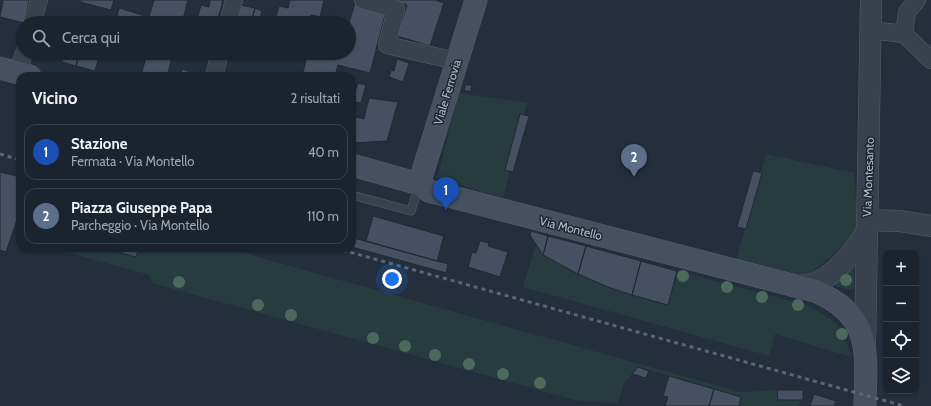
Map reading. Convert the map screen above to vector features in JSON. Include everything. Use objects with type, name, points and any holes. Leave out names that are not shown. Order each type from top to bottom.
[{"type":"main road","name":"Viale Ferrovia","points":[[419,184],[476,0]]},
{"type":"main road","name":"Via Montello","points":[[356,166],[419,184],[429,191],[792,286],[827,297],[848,310],[860,328],[865,355],[865,406]]},
{"type":"street","points":[[34,16],[39,0]]},
{"type":"street","points":[[230,16],[234,0]]},
{"type":"street","points":[[363,0],[396,9],[387,45],[456,62]]},
{"type":"street","name":"Via Montesanto","points":[[865,355],[871,0]]},
{"type":"street","points":[[904,34],[907,12],[917,0]]},
{"type":"street","points":[[871,30],[904,34],[931,60]]},
{"type":"street","points":[[215,72],[218,60]]},
{"type":"street","points":[[867,225],[899,221],[931,226]]},
{"type":"street","name":"Via Montello","points":[[792,286],[811,284],[826,277],[858,246],[867,225]]},
{"type":"lane","points":[[356,195],[411,211],[419,184]]},
{"type":"green space","points":[[459,93],[527,103],[503,198],[437,178]]},
{"type":"green space","points":[[766,154],[854,173],[858,233],[809,275],[793,275],[736,261]]},
{"type":"green space","points":[[536,244],[543,255],[578,274],[668,305],[677,271],[810,306],[836,323],[843,332],[851,357],[775,334],[769,356],[523,287]]},
{"type":"green space","points":[[66,252],[243,252],[740,392],[777,390],[778,400],[801,400],[799,406],[739,406],[741,397],[638,367],[624,383],[618,403],[579,401],[152,283],[150,275]]},
{"type":"green space","points":[[854,269],[854,289],[851,290],[834,286],[833,284]]},
{"type":"building","points":[[3,0],[29,0],[26,16],[16,16],[16,21],[0,17]]},
{"type":"building","points":[[80,0],[114,0],[111,10],[80,2]]},
{"type":"building","points":[[154,0],[188,0],[184,16],[149,16]]},
{"type":"building","points":[[210,0],[223,0],[219,16],[198,16],[201,5],[209,7]]},
{"type":"building","points":[[290,0],[324,0],[320,16],[276,16],[279,6],[288,8]]},
{"type":"building","points":[[391,0],[435,0],[444,3],[430,46],[397,36],[407,5]]},
{"type":"building","points":[[355,3],[386,11],[370,73],[338,65],[336,72],[303,72],[306,60],[356,60],[356,16],[351,16]]},
{"type":"building","points":[[240,5],[255,8],[253,16],[238,16]]},
{"type":"building","points":[[119,8],[146,16],[117,16]]},
{"type":"building","points":[[255,8],[262,11],[260,16],[253,16]]},
{"type":"building","points":[[397,59],[409,63],[403,82],[389,77],[391,70],[394,71]]},
{"type":"building","points":[[62,60],[78,60],[76,66],[62,62]]},
{"type":"building","points":[[78,60],[98,60],[95,71],[76,66]]},
{"type":"building","points":[[145,60],[171,60],[168,72],[142,72]]},
{"type":"building","points":[[182,69],[191,72],[181,72]]},
{"type":"building","points":[[358,83],[366,85],[361,103],[356,102],[356,89]]},
{"type":"building","points":[[466,84],[472,86],[470,92],[464,90]]},
{"type":"building","points":[[369,98],[398,102],[387,141],[356,143],[356,117],[364,119]]},
{"type":"building","points":[[520,114],[529,116],[513,172],[505,170]]},
{"type":"building","points":[[753,171],[762,173],[746,229],[737,227]]},
{"type":"building","points":[[0,172],[16,176],[16,223],[6,252],[0,250]]},
{"type":"building","points":[[373,216],[444,236],[437,261],[366,241]]},
{"type":"building","points":[[531,231],[548,236],[543,255],[530,235]]},
{"type":"building","points":[[548,236],[586,246],[578,274],[543,255]]},
{"type":"building","points":[[356,239],[448,264],[446,273],[356,248]]},
{"type":"building","points":[[480,241],[489,243],[488,246],[508,252],[500,277],[468,267],[472,252],[476,253]]},
{"type":"building","points":[[586,246],[641,261],[632,295],[608,287],[578,274]]},
{"type":"building","points":[[118,252],[138,252],[136,257]]},
{"type":"building","points":[[641,261],[677,271],[668,305],[632,295]]},
{"type":"building","points":[[638,367],[649,371],[646,378],[632,374]]},
{"type":"building","points":[[669,376],[714,389],[709,406],[665,406],[668,397],[663,396]]},
{"type":"building","points":[[714,389],[741,397],[739,406],[709,406]]},
{"type":"building","points":[[777,390],[803,390],[803,400],[778,400]]},
{"type":"building","points":[[814,394],[836,401],[834,406],[810,406]]},
{"type":"railway","points":[[0,154],[16,159]]},
{"type":"railway","points":[[349,252],[904,406]]},
{"type":"place","name":"Piazza Giuseppe Papa","points":[[634,177]]},
{"type":"place","name":"Stazione","points":[[446,210]]}]
